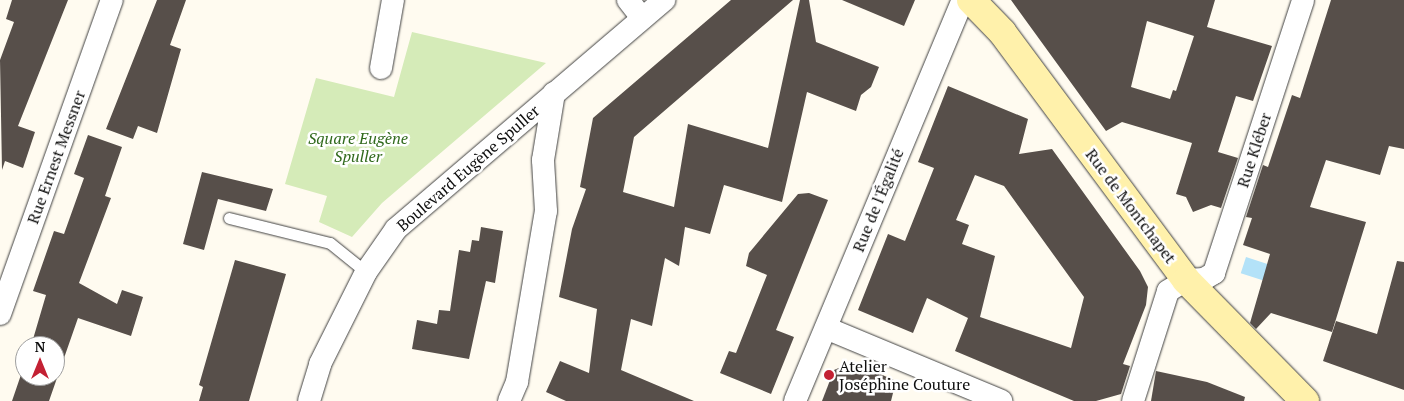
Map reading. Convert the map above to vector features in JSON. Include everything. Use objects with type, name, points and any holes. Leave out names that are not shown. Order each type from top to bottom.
[{"type":"street","name":"Rue Ernest Messner","points":[[0,314],[112,0]]},
{"type":"street","points":[[381,68],[393,0]]},
{"type":"street","points":[[628,0],[642,18]]},
{"type":"street","name":"Boulevard Eugène Spuller","points":[[309,401],[320,364],[366,272],[396,229],[554,92],[664,0]]},
{"type":"street","name":"Rue de l'Égalité","points":[[795,401],[963,0]]},
{"type":"street","name":"Rue de Montchapet","points":[[971,0],[1002,32],[1186,280],[1305,401]]},
{"type":"street","name":"Rue Kléber","points":[[1186,280],[1204,279],[1214,273],[1303,0]]},
{"type":"street","points":[[509,401],[516,382],[546,211],[543,160],[554,92]]},
{"type":"street","points":[[1133,401],[1168,291],[1186,280]]},
{"type":"street","points":[[826,328],[1001,401]]},
{"type":"lane","points":[[229,218],[330,243],[366,272]]},
{"type":"green space","name":"Square Eugène Spuller","points":[[412,32],[546,63],[382,203],[352,237],[319,222],[327,196],[285,184],[316,78],[394,97]]},
{"type":"water","points":[[1246,257],[1273,266],[1267,282],[1241,273]]},
{"type":"building","points":[[12,0],[68,0],[18,126],[35,132],[23,168],[5,161],[2,170],[0,60],[14,22],[6,19]]},
{"type":"building","points":[[157,0],[186,0],[170,45],[181,49],[157,133],[138,126],[133,139],[106,129]]},
{"type":"building","points":[[731,0],[793,0],[634,137],[623,192],[674,207],[688,124],[768,148],[800,0],[809,0],[816,42],[879,67],[871,87],[861,95],[856,111],[807,92],[782,202],[724,185],[710,234],[685,227],[679,266],[665,258],[652,326],[631,319],[621,370],[694,401],[566,401],[546,392],[560,361],[589,373],[597,309],[559,297],[572,229],[586,189],[580,187],[593,118]]},
{"type":"building","points":[[842,0],[915,0],[904,26]]},
{"type":"building","points":[[1011,0],[1215,0],[1207,27],[1272,46],[1253,101],[1236,96],[1218,152],[1238,158],[1221,208],[1211,205],[1193,212],[1186,197],[1176,194],[1192,143],[1122,122],[1106,131]],"holes":[[[1147,21],[1194,36],[1176,91],[1173,90],[1170,99],[1131,87]]]},
{"type":"building","points":[[1331,0],[1404,0],[1404,149],[1389,146],[1380,175],[1326,160],[1310,207],[1366,222],[1332,332],[1271,313],[1256,329],[1250,323],[1270,254],[1243,245],[1252,218],[1246,217],[1263,165],[1268,167],[1292,95],[1300,98]]},
{"type":"building","points":[[948,86],[1028,119],[1019,154],[1052,149],[1140,271],[1148,287],[1146,305],[1123,364],[1130,366],[1121,394],[1096,401],[1074,401],[955,351],[968,318],[927,298],[913,333],[858,310],[888,234],[905,241],[934,168],[918,162]],"holes":[[[975,175],[1004,186],[1084,297],[1071,348],[980,317],[995,256],[962,244],[969,225],[956,220]]]},
{"type":"building","points":[[88,135],[122,147],[105,196],[111,198],[79,283],[117,304],[122,290],[143,297],[131,336],[78,318],[65,355],[65,336],[34,336],[46,295],[33,291],[54,231],[64,234],[84,178],[74,174]]},
{"type":"building","points":[[202,172],[273,189],[266,211],[218,199],[204,250],[183,244]]},
{"type":"building","points":[[809,193],[828,200],[776,330],[794,337],[771,394],[720,373],[729,351],[736,353],[767,275],[746,266],[749,253],[798,194]]},
{"type":"building","points":[[481,227],[503,231],[495,283],[486,281],[469,359],[412,349],[417,320],[437,324],[439,310],[450,311],[459,250],[470,252],[472,240],[479,241]]},
{"type":"building","points":[[235,260],[286,274],[249,401],[199,401],[203,387],[199,385]]},
{"type":"building","points":[[1397,261],[1404,262],[1404,390],[1323,361],[1336,321],[1377,334]]},
{"type":"building","points":[[853,362],[896,381],[891,401],[822,401],[834,370]]},
{"type":"building","points":[[1156,371],[1207,382],[1245,397],[1244,401],[1151,401]]},
{"type":"building","points":[[17,386],[54,386],[49,401],[12,401]]},
{"type":"place","name":"Atelier Joséphine Couture","points":[[829,375]]}]
